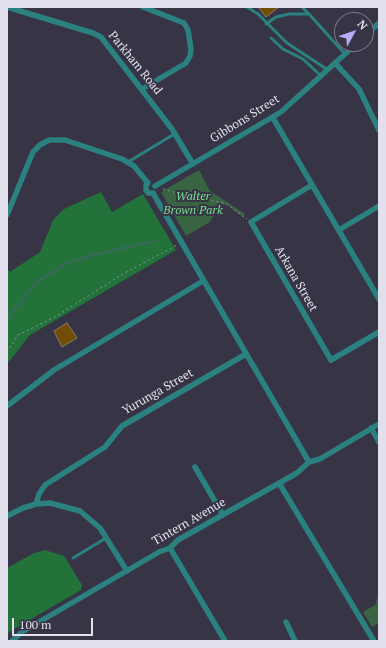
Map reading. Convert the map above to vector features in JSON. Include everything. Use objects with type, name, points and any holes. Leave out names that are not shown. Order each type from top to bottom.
[{"type":"street","name":"Parkham Road","points":[[7,7],[98,34],[108,44],[176,133],[193,164]]},
{"type":"street","points":[[142,89],[186,63],[190,56],[191,49],[188,30],[184,23],[143,7]]},
{"type":"street","name":"Gibbons Street","points":[[157,185],[273,118],[345,54]]},
{"type":"street","points":[[335,63],[359,89],[379,130]]},
{"type":"street","points":[[273,118],[379,299]]},
{"type":"street","points":[[7,215],[31,155],[36,148],[44,142],[54,139],[65,140],[128,162],[139,171],[148,183],[157,185],[153,193]]},
{"type":"street","points":[[148,183],[146,185],[146,190],[148,193],[153,193]]},
{"type":"street","points":[[251,222],[312,185]]},
{"type":"street","points":[[153,193],[202,281],[309,462]]},
{"type":"street","points":[[339,230],[379,206]]},
{"type":"street","name":"Arkana Street","points":[[251,222],[331,360],[379,332]]},
{"type":"street","points":[[7,406],[54,370],[202,281]]},
{"type":"street","name":"Yurunga Street","points":[[36,504],[38,494],[45,485],[105,447],[122,426],[246,354]]},
{"type":"street","name":"Tintern Avenue","points":[[12,641],[18,635],[159,552],[170,548],[178,540],[279,483],[300,470],[309,462],[320,459],[379,424]]},
{"type":"street","points":[[371,428],[379,442]]},
{"type":"street","points":[[195,467],[223,515]]},
{"type":"street","points":[[279,483],[374,641]]},
{"type":"street","points":[[7,516],[23,508],[36,504],[50,503],[80,511],[108,537],[127,571]]},
{"type":"street","points":[[170,548],[225,641]]},
{"type":"street","points":[[286,622],[295,641]]},
{"type":"lane","points":[[247,7],[258,14],[266,24],[287,43],[328,70]]},
{"type":"lane","points":[[302,7],[345,54]]},
{"type":"lane","points":[[266,24],[276,17],[289,14],[309,14]]},
{"type":"lane","points":[[271,38],[283,49],[303,59],[321,76]]},
{"type":"lane","points":[[128,162],[176,133]]},
{"type":"lane","points":[[73,558],[108,537]]},
{"type":"path","points":[[157,185],[191,197],[225,203],[251,222]]},
{"type":"path","points":[[7,352],[18,334],[54,317],[123,274],[181,243]]},
{"type":"green space","name":"Walter Brown Park","points":[[199,170],[210,191],[245,214],[243,217],[226,204],[219,206],[210,222],[186,236],[161,192]]},
{"type":"green space","points":[[101,192],[112,212],[143,194],[176,250],[30,335],[7,364],[7,269],[10,272],[40,252],[53,220],[64,209]]},
{"type":"green space","points":[[45,550],[64,556],[82,585],[81,590],[9,632],[7,636],[7,568],[34,553]]},
{"type":"green space","points":[[379,593],[379,623],[372,627],[363,612],[375,605]]},
{"type":"building","points":[[258,7],[279,7],[266,17]]},
{"type":"building","points":[[67,323],[77,338],[62,347],[54,331]]},
{"type":"waterway","points":[[7,318],[38,281],[67,263],[101,253],[156,241]]}]
